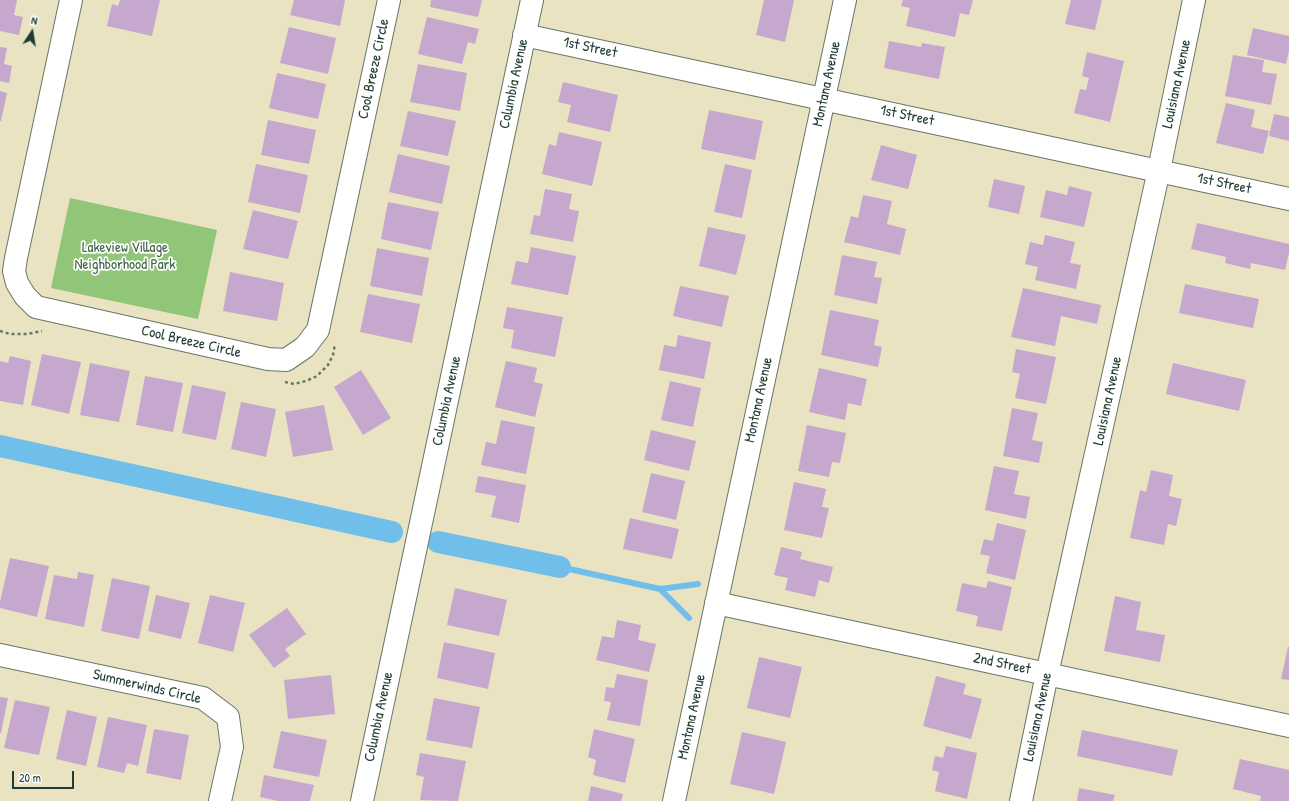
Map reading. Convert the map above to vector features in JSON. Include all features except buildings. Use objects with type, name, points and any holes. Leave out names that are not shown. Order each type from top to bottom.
[{"type":"street","name":"Cool Breeze Circle","points":[[71,0],[16,258],[14,271],[17,283],[25,296],[36,307],[268,359],[286,360],[305,347],[318,330],[389,0]]},
{"type":"street","name":"Columbia Avenue","points":[[362,801],[532,0]]},
{"type":"street","name":"Montana Avenue","points":[[674,801],[845,0]]},
{"type":"street","name":"Louisiana Avenue","points":[[1021,801],[1047,674],[1159,170],[1194,0]]},
{"type":"street","name":"1st Street","points":[[524,34],[1289,198]]},
{"type":"street","name":"2nd Street","points":[[716,603],[1289,726]]},
{"type":"street","name":"Summerwinds Circle","points":[[0,655],[202,698],[228,716],[232,746],[220,801]]},
{"type":"path","points":[[0,331],[10,334],[27,334],[46,331]]},
{"type":"path","points":[[278,381],[294,384],[317,376],[328,366],[333,355],[337,338]]},
{"type":"green space","name":"Lakeview Village Neighborhood Park","points":[[70,198],[217,230],[198,319],[51,288]]},
{"type":"waterway","points":[[0,446],[392,532]]},
{"type":"waterway","points":[[438,542],[560,567]]},
{"type":"waterway","points":[[560,567],[660,589],[698,584]]},
{"type":"waterway","points":[[660,589],[689,618]]}]
